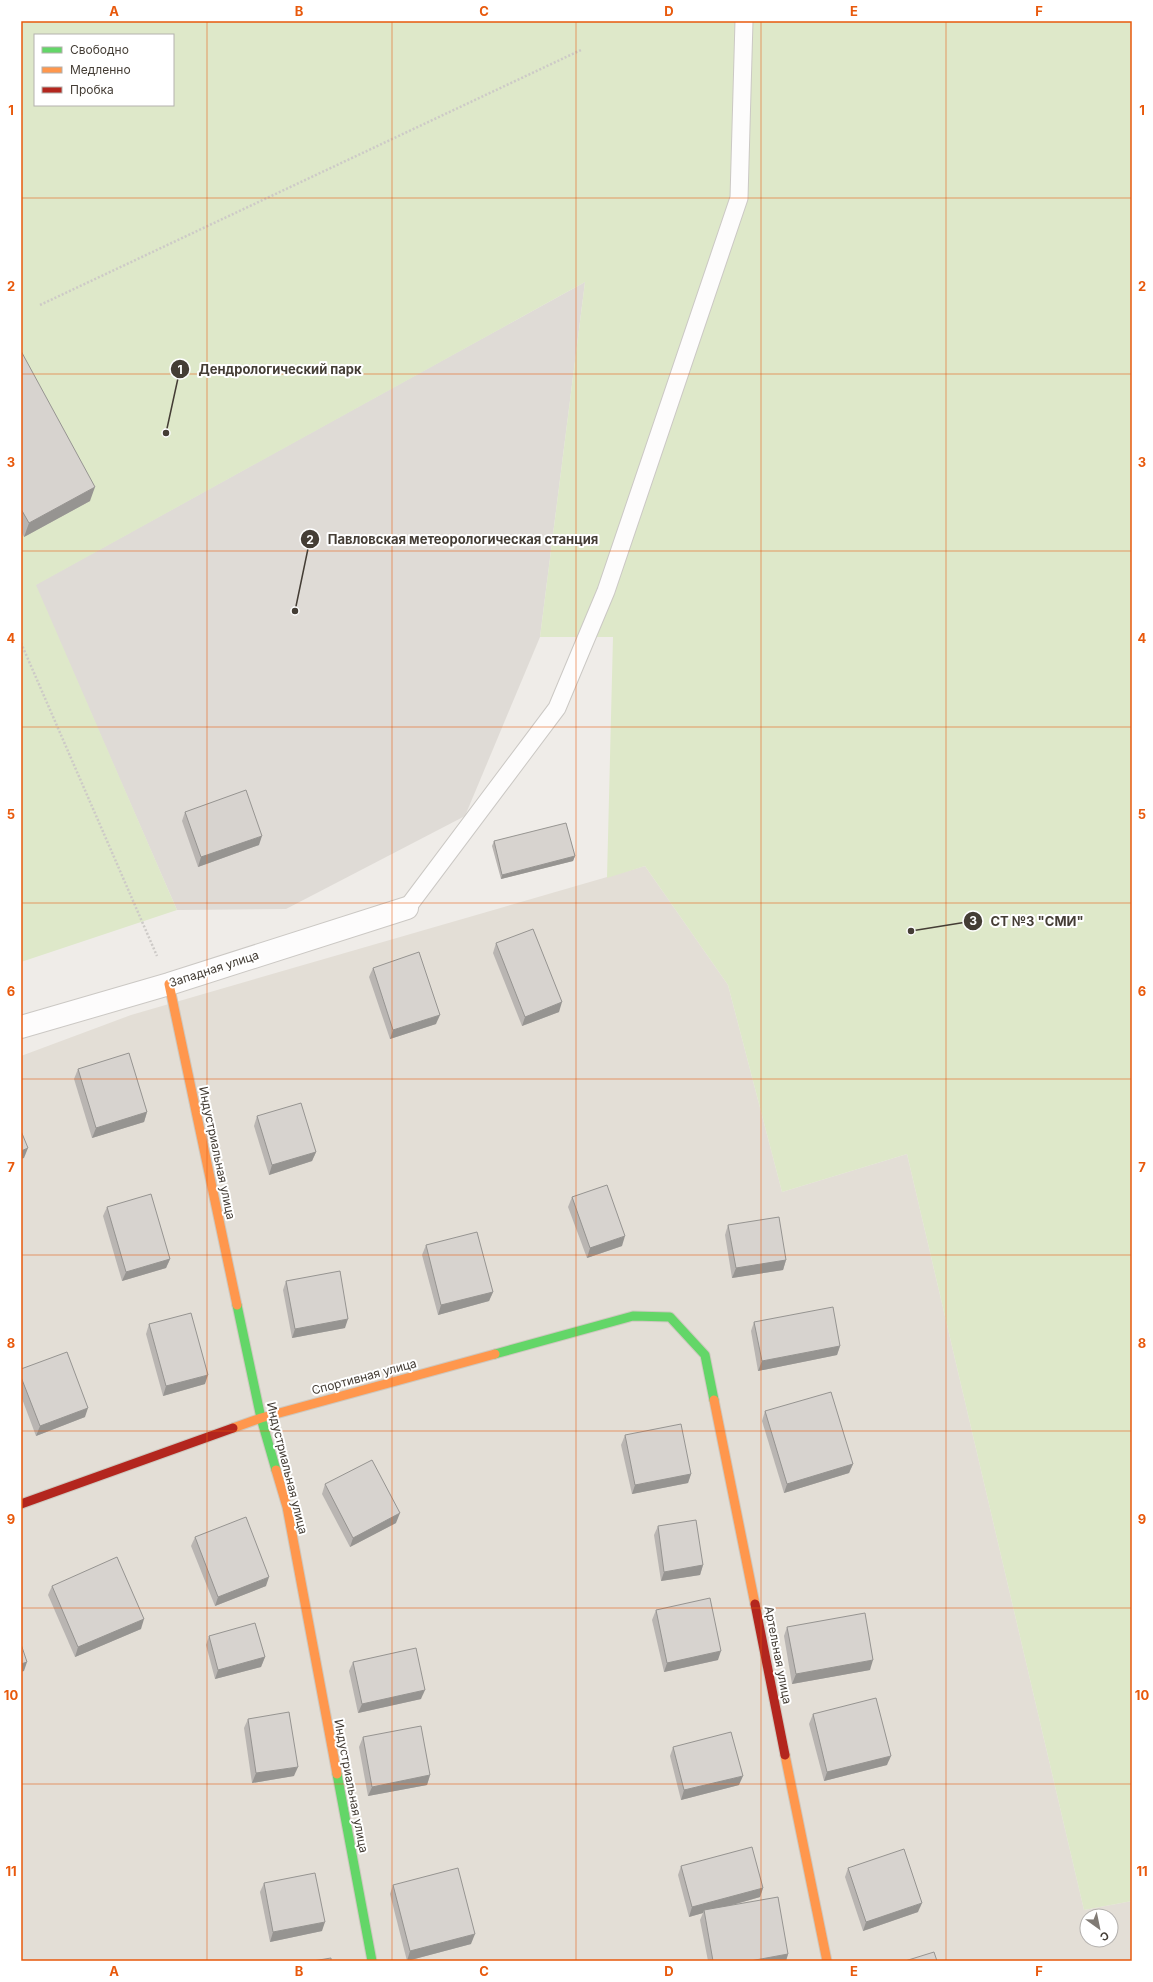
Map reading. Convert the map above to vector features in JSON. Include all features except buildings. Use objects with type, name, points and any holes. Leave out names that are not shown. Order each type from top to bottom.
[{"type":"street","name":"Западная улица","points":[[21,1027],[169,984],[407,908]]},
{"type":"street","name":"Индустриальная улица","points":[[169,984],[261,1418],[287,1507],[372,1961]]},
{"type":"street","name":"Спортивная улица","points":[[21,1504],[261,1418],[633,1316],[670,1317],[705,1355]]},
{"type":"street","name":"Артельная улица","points":[[705,1355],[827,1961]]},
{"type":"lane","points":[[407,908],[557,708],[606,591],[739,198],[744,21]]},
{"type":"path","points":[[40,305],[581,50]]},
{"type":"path","points":[[21,643],[169,984]]},
{"type":"shaded area","points":[[585,282],[540,637],[465,816],[286,909],[177,910],[35,585]]},
{"type":"shaded area","points":[[645,866],[728,985],[782,1192],[907,1154],[1084,1908],[1079,1908],[1079,1948],[1119,1948],[1119,1908],[1095,1908],[1132,1901],[1132,1961],[21,1961],[21,1056],[131,1015]]},
{"type":"green space","points":[[21,21],[1132,21],[1132,1901],[1095,1908],[1084,1908],[907,1154],[782,1192],[728,985],[645,866],[607,878],[613,637],[540,637],[585,282],[36,585],[177,910],[21,962]]},
{"type":"traffic: fast","points":[[237,1305],[261,1418],[276,1470]]},
{"type":"traffic: fast","points":[[495,1354],[633,1316],[670,1317],[705,1355],[714,1400]]},
{"type":"traffic: fast","points":[[337,1774],[372,1961]]},
{"type":"traffic: slow","points":[[169,984],[237,1305]]},
{"type":"traffic: slow","points":[[233,1428],[261,1418],[495,1354]]},
{"type":"traffic: slow","points":[[714,1400],[755,1604]]},
{"type":"traffic: slow","points":[[276,1470],[287,1507],[337,1774]]},
{"type":"traffic: slow","points":[[785,1755],[827,1961]]},
{"type":"traffic: jam","points":[[21,1504],[233,1428]]},
{"type":"traffic: jam","points":[[755,1604],[785,1755]]},
{"type":"place","name":"Дендрологический парк","points":[[166,433]]},
{"type":"place","name":"Павловская метеорологическая станция","points":[[295,611]]},
{"type":"place","name":"СТ №3 \"СМИ\"","points":[[911,931]]}]
